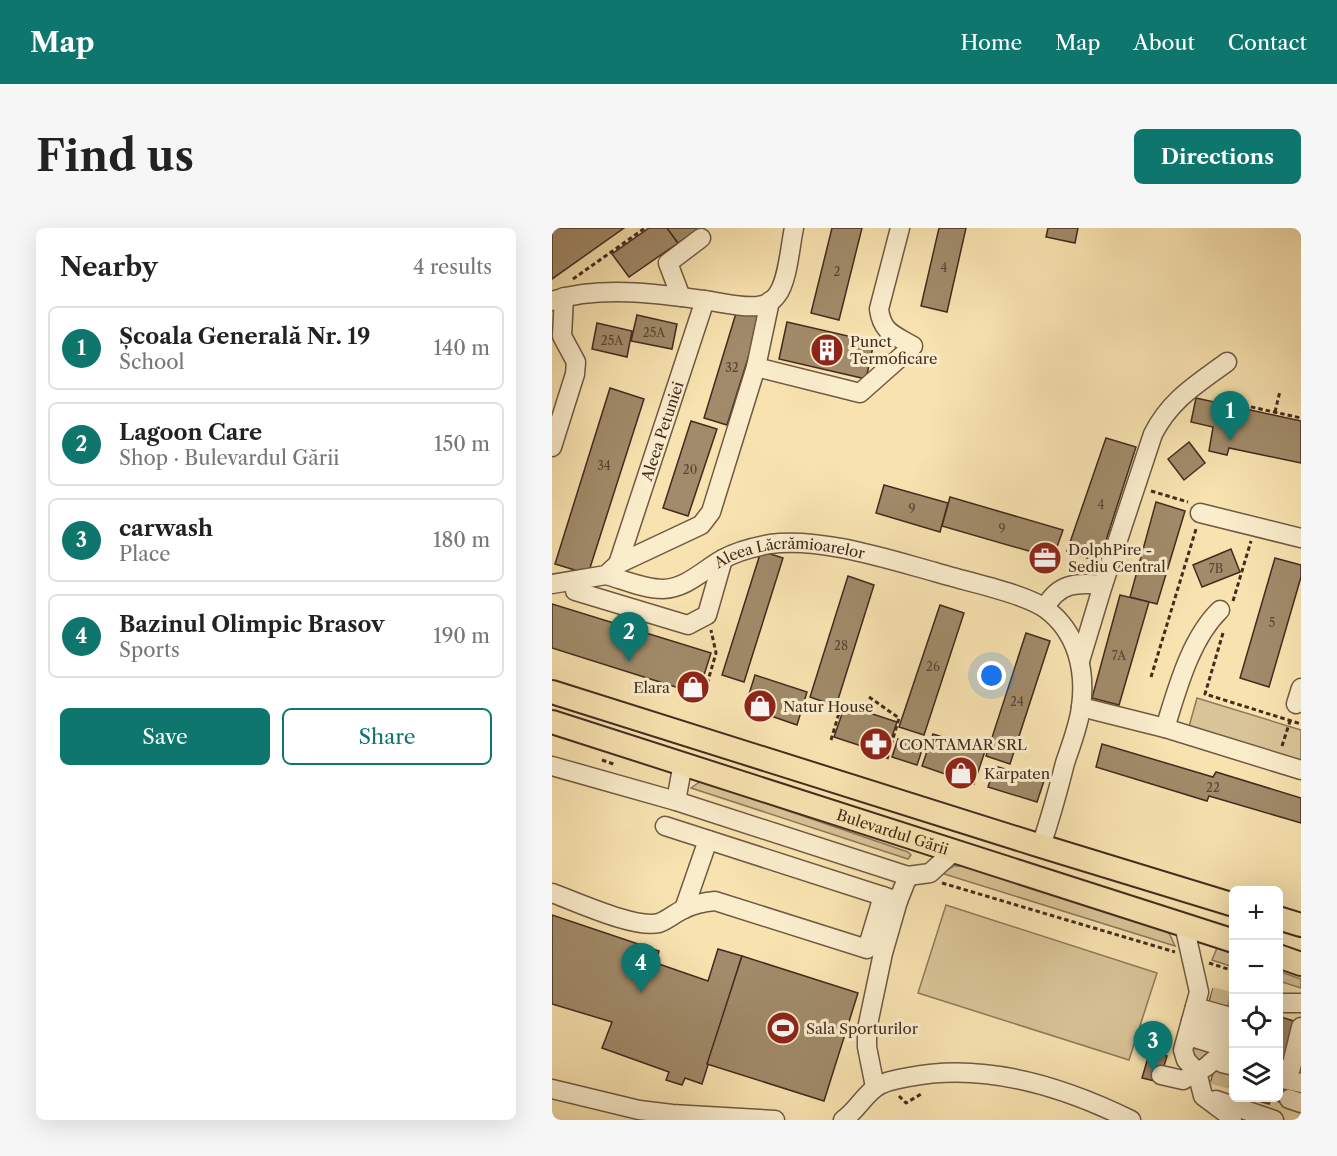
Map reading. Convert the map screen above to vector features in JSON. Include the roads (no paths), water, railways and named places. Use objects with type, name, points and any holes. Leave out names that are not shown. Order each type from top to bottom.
[{"type":"main road","name":"Bulevardul Gării","points":[[552,692],[1229,903]]},
{"type":"main road","name":"Bulevardul Gării","points":[[552,722],[1230,940]]},
{"type":"main road","points":[[1283,920],[1301,925]]},
{"type":"main road","points":[[1283,958],[1301,964]]},
{"type":"street","points":[[552,447],[575,374],[576,362],[562,336],[558,299],[601,292],[681,297],[761,306],[777,296],[782,286],[794,228]]},
{"type":"street","points":[[756,367],[860,393],[913,346],[884,329],[880,320],[879,309],[900,228]]},
{"type":"street","points":[[681,297],[668,263],[701,238]]},
{"type":"street","name":"Aleea Petuniei","points":[[612,569],[705,300]]},
{"type":"street","points":[[552,584],[612,569],[702,525],[711,512],[756,367],[770,301]]},
{"type":"street","points":[[1080,661],[1153,434],[1162,416],[1181,396],[1227,362]]},
{"type":"street","points":[[1200,513],[1301,538]]},
{"type":"street","name":"Aleea Lăcrămioarelor","points":[[575,591],[688,625],[707,615],[723,559],[741,551],[772,544],[823,545],[909,565],[1034,602],[1046,608],[1063,623],[1080,661],[1081,707],[1041,846]]},
{"type":"street","points":[[612,569],[646,587],[662,589],[687,583],[723,559]]},
{"type":"street","points":[[1046,608],[1054,593],[1066,588],[1087,583],[1103,585]]},
{"type":"street","points":[[1165,728],[1185,667],[1210,620],[1220,610]]},
{"type":"street","points":[[1081,707],[1136,723],[1165,728],[1301,770]]},
{"type":"street","points":[[676,801],[683,763]]},
{"type":"street","points":[[552,766],[676,801],[908,876],[930,873],[954,851]]},
{"type":"street","points":[[552,772],[659,805],[676,801]]},
{"type":"street","points":[[665,826],[890,899]]},
{"type":"street","points":[[684,909],[708,840]]},
{"type":"street","points":[[552,893],[636,923],[651,924],[662,922],[700,903],[715,902],[867,949],[890,899],[908,876]]},
{"type":"street","points":[[875,1087],[867,1047],[867,1029],[883,953],[890,899]]},
{"type":"street","points":[[1184,925],[1194,1022],[1186,1060],[1224,1051]]},
{"type":"street","points":[[1283,1004],[1301,1003]]},
{"type":"street","points":[[1194,1022],[1224,1051]]},
{"type":"street","points":[[1194,1022],[1224,1051]]},
{"type":"street","points":[[1283,1069],[1291,1068],[1301,1027]]},
{"type":"street","points":[[1162,1071],[1185,1073],[1224,1051]]},
{"type":"street","points":[[1203,1096],[1224,1051]]},
{"type":"street","points":[[844,1120],[875,1087],[893,1080],[924,1074],[993,1075],[1042,1084],[1097,1103],[1131,1120]]},
{"type":"street","points":[[1283,1078],[1301,1083]]},
{"type":"street","points":[[552,1089],[639,1110],[775,1120]]},
{"type":"street","points":[[1203,1096],[1232,1120]]},
{"type":"street","points":[[1203,1096],[1274,1120]]},
{"type":"tunnel","points":[[1211,996],[1229,1001]]},
{"type":"tunnel","points":[[1193,1053],[1222,1063]]},
{"type":"tunnel","points":[[1213,1075],[1229,1080]]},
{"type":"place","name":"Punct Termoficare","points":[[827,350]]},
{"type":"place","name":"Școala Generală Nr. 19","points":[[1230,441]]},
{"type":"place","name":"DolphPire - Sediu Central","points":[[1045,558]]},
{"type":"place","name":"Lagoon Care","points":[[629,662]]},
{"type":"place","name":"Elara","points":[[693,687]]},
{"type":"place","name":"Natur House","points":[[760,706]]},
{"type":"place","name":"CONTAMAR SRL","points":[[876,744]]},
{"type":"place","name":"Karpaten","points":[[961,773]]},
{"type":"place","name":"Bazinul Olimpic Brasov","points":[[641,993]]},
{"type":"place","name":"Sala Sporturilor","points":[[783,1028]]},
{"type":"place","name":"carwash","points":[[1153,1071]]}]
